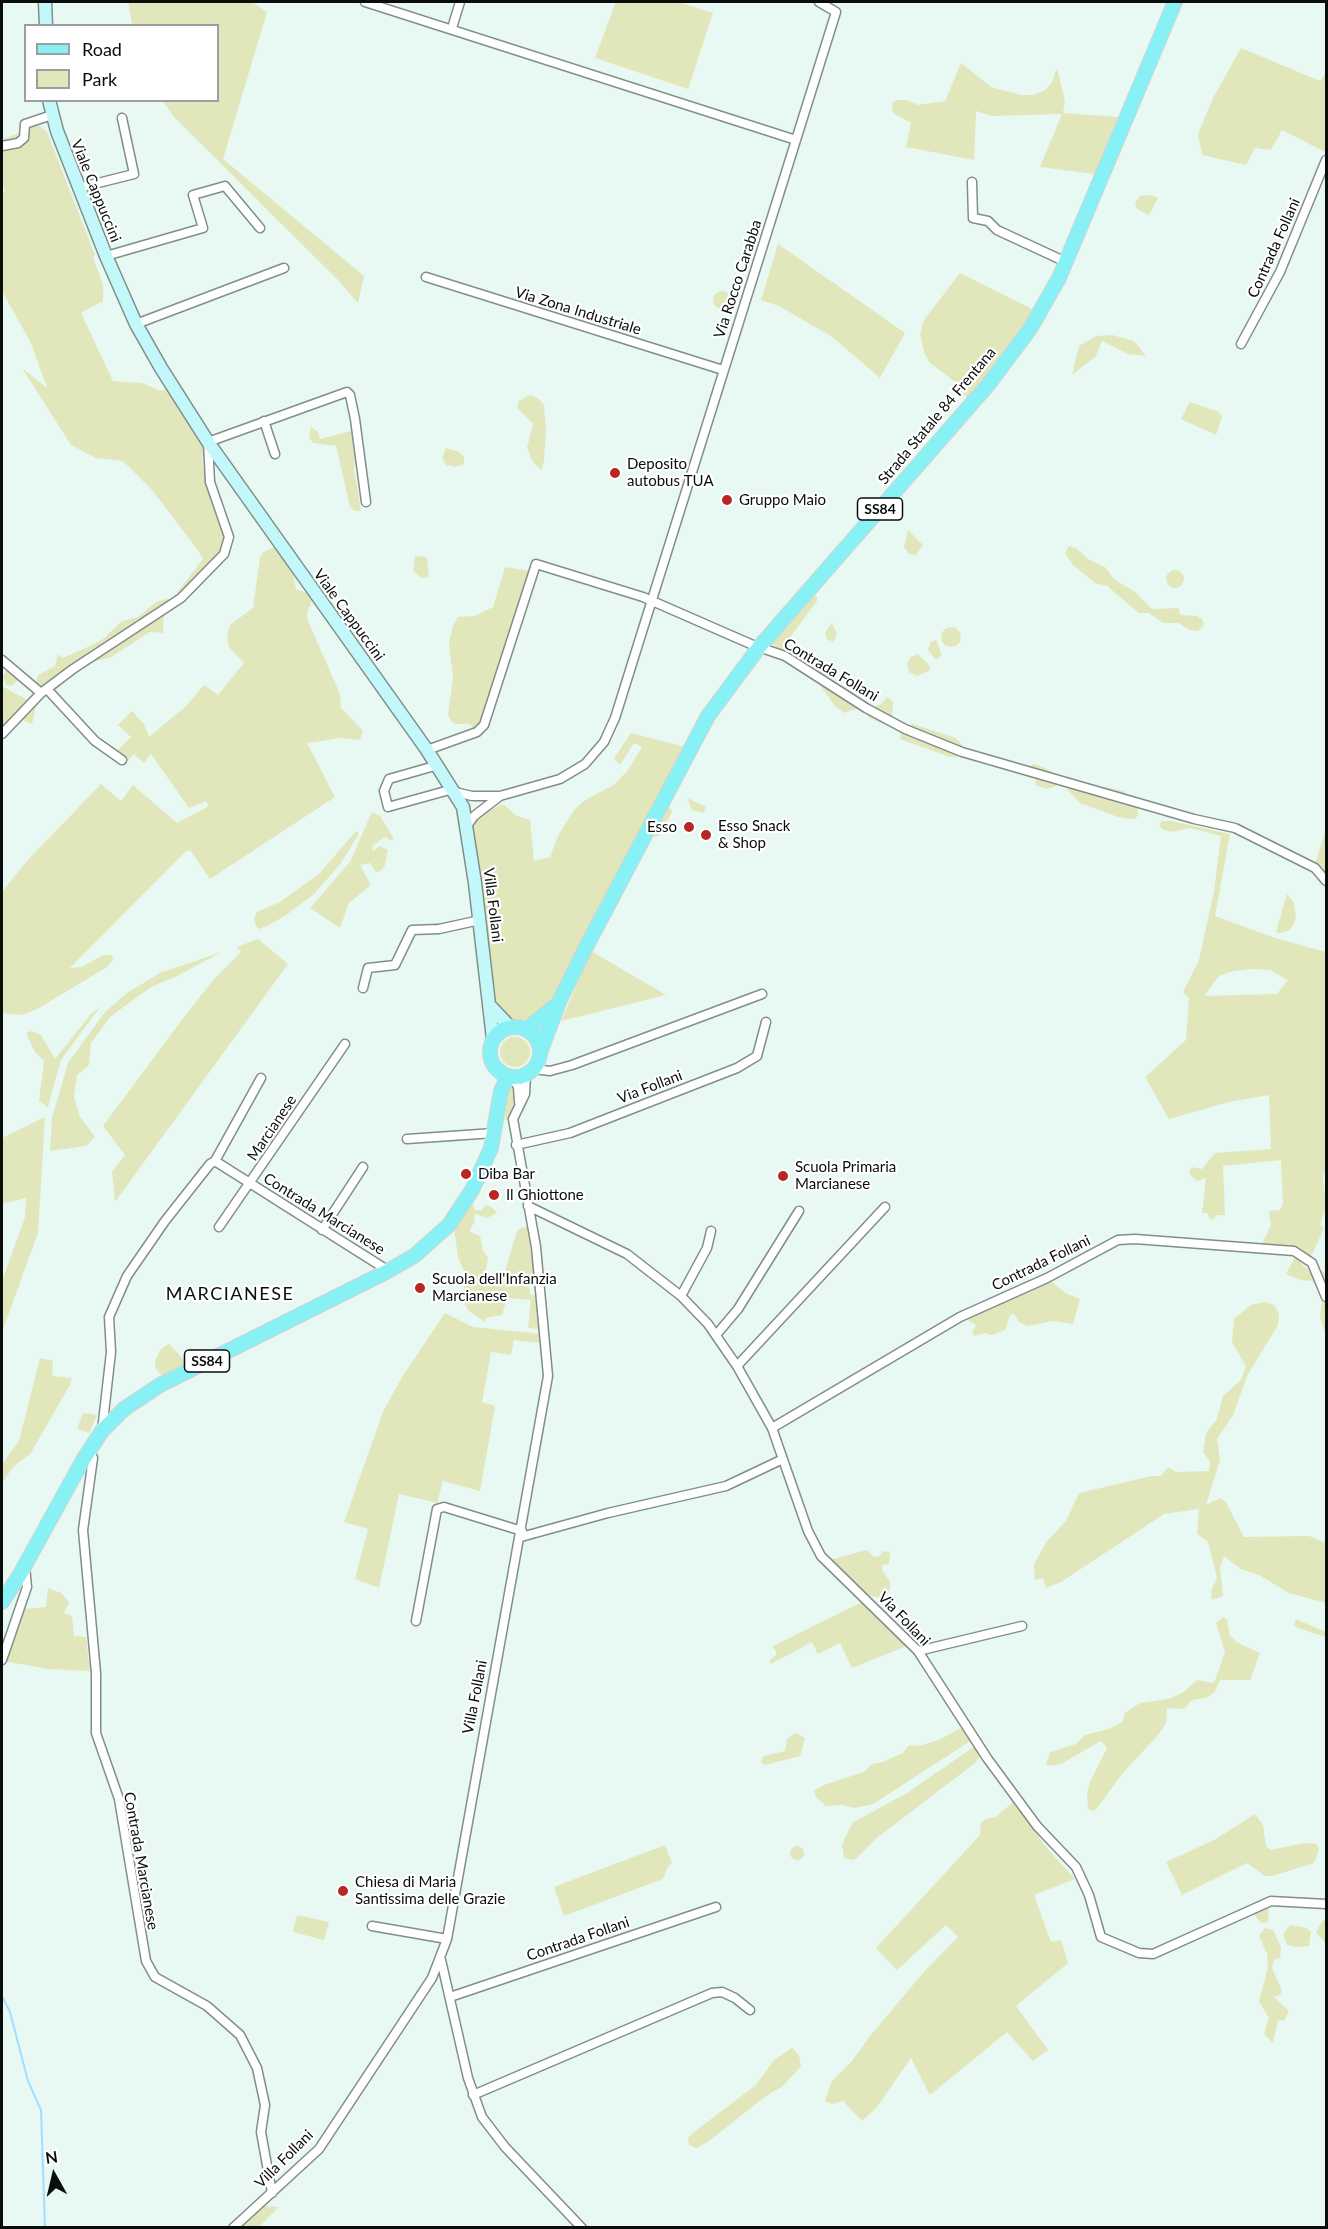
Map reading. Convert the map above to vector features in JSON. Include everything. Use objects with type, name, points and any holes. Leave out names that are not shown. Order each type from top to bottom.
[{"type":"main road","name":"Strada Statale 84 Frentana","points":[[540,1053],[559,1002],[708,716],[760,646],[987,384],[1030,329],[1066,262],[1175,2]]},
{"type":"main road","name":"Strada Statale 84 Frentana","points":[[526,1030],[543,1019],[559,1002]]},
{"type":"main road","points":[[493,1039],[510,1028],[526,1030],[537,1039],[540,1053]]},
{"type":"main road","name":"SS84","points":[[2,1602],[102,1431],[141,1396],[386,1272],[414,1256],[450,1225],[472,1190],[495,1133],[498,1107],[490,1053],[493,1039]]},
{"type":"main road","name":"SS84","points":[[530,1072],[540,1053]]},
{"type":"main road","points":[[493,1065],[510,1077],[530,1072]]},
{"type":"main road","name":"SS84","points":[[498,1107],[510,1077]]},
{"type":"street","points":[[45,2],[46,24]]},
{"type":"street","points":[[364,2],[452,28],[796,140],[836,12],[819,2]]},
{"type":"street","points":[[452,28],[460,2]]},
{"type":"street","name":"Viale Cappuccini","points":[[49,102],[78,188],[136,324],[208,442],[438,765],[463,807]]},
{"type":"street","points":[[2,146],[18,143],[24,138],[25,124],[52,115]]},
{"type":"street","points":[[78,188],[134,174],[122,118]]},
{"type":"street","name":"Via Rocco Carabba","points":[[467,826],[477,812],[500,796],[576,772],[604,742],[615,718],[796,140]]},
{"type":"street","name":"Contrada Follani","points":[[1242,344],[1280,272],[1326,160]]},
{"type":"street","points":[[972,182],[971,214],[973,218],[988,221],[997,230],[1066,262]]},
{"type":"street","points":[[106,256],[203,228],[193,195],[225,186],[260,228]]},
{"type":"street","points":[[136,324],[284,268]]},
{"type":"street","name":"Via Zona Industriale","points":[[426,277],[723,370]]},
{"type":"street","points":[[2,734],[44,691],[180,598],[224,554],[229,537],[210,482],[208,442],[343,392],[350,395],[366,502]]},
{"type":"street","points":[[264,421],[274,454]]},
{"type":"street","name":"Contrada Follani","points":[[427,750],[477,732],[484,725],[536,564],[652,600],[785,656],[866,708],[905,729],[962,752],[1194,819],[1235,828],[1315,868],[1326,881]]},
{"type":"street","points":[[2,660],[44,691],[94,741],[122,760]]},
{"type":"street","points":[[438,765],[389,778],[384,791],[388,807],[454,791]]},
{"type":"street","name":"Via Rocco Carabba","points":[[454,791],[472,796],[500,796]]},
{"type":"street","points":[[472,796],[463,807],[477,812]]},
{"type":"street","name":"Villa Follani","points":[[463,807],[480,920],[493,1039]]},
{"type":"street","points":[[363,988],[368,968],[395,965],[412,930],[439,929],[480,920]]},
{"type":"street","points":[[530,1072],[550,1071],[572,1065],[762,994]]},
{"type":"street","points":[[490,1007],[510,1028]]},
{"type":"street","name":"Via Follani","points":[[516,1145],[570,1133],[737,1068],[757,1056],[766,1022]]},
{"type":"street","name":"Marcianese","points":[[219,1227],[345,1044]]},
{"type":"street","name":"Villa Follani","points":[[233,2228],[319,2148],[441,1960],[447,1940],[548,1376],[537,1247],[516,1145],[513,1119],[519,1102],[525,1094],[530,1072]]},
{"type":"street","name":"Villa Follani","points":[[510,1077],[518,1087],[519,1102]]},
{"type":"street","points":[[102,1431],[111,1352],[109,1317],[127,1276],[165,1221],[210,1164],[215,1161],[261,1078]]},
{"type":"street","points":[[407,1139],[495,1133]]},
{"type":"street","name":"Contrada Marcianese","points":[[215,1161],[384,1268],[386,1272]]},
{"type":"street","points":[[322,1230],[363,1167]]},
{"type":"street","name":"Via Follani","points":[[528,1206],[627,1254],[681,1296],[708,1324],[737,1366],[772,1428],[808,1531],[821,1556],[918,1651],[1001,1778],[1037,1826],[1076,1867],[1089,1895],[1101,1937],[1138,1953],[1153,1954],[1271,1901],[1326,1904]]},
{"type":"street","points":[[737,1366],[885,1207]]},
{"type":"street","points":[[716,1335],[738,1309],[799,1210]]},
{"type":"street","points":[[681,1296],[707,1248],[711,1231]]},
{"type":"street","name":"Contrada Follani","points":[[772,1428],[960,1317],[1047,1278],[1118,1240],[1135,1239],[1294,1251],[1312,1263],[1326,1297]]},
{"type":"street","name":"Contrada Marcianese","points":[[90,1449],[93,1458],[82,1530],[96,1673],[96,1733],[119,1799],[146,1961],[155,1977],[207,2006],[240,2035],[257,2068],[265,2105],[261,2132],[272,2193]]},
{"type":"street","points":[[416,1621],[437,1509],[444,1507],[521,1534],[726,1486],[783,1459]]},
{"type":"street","points":[[2,1660],[27,1587],[25,1565]]},
{"type":"street","points":[[918,1651],[1022,1626]]},
{"type":"street","name":"Contrada Follani","points":[[450,1997],[716,1907]]},
{"type":"street","points":[[372,1926],[447,1940]]},
{"type":"street","points":[[441,1960],[473,2095],[490,2130],[582,2228]]},
{"type":"street","points":[[473,2095],[712,1993],[722,1992],[750,2010]]},
{"type":"green space","points":[[128,2],[252,2],[267,12],[223,159],[364,276],[358,303],[337,279],[174,117],[164,102],[219,102],[219,24],[132,24]]},
{"type":"green space","points":[[616,2],[678,2],[713,13],[688,89],[595,58]]},
{"type":"green space","points":[[1241,48],[1320,81],[1326,73],[1325,152],[1282,130],[1271,150],[1255,148],[1246,165],[1202,155],[1198,134],[1214,96]]},
{"type":"green space","points":[[961,63],[991,87],[1021,95],[1033,95],[1045,90],[1052,82],[1057,68],[1065,101],[1063,113],[1118,117],[1095,174],[1040,167],[1062,114],[992,116],[976,111],[974,160],[906,147],[911,123],[893,113],[892,103],[897,100],[907,100],[918,105],[945,101]]},
{"type":"green space","points":[[38,125],[47,132],[95,255],[93,257],[103,285],[103,301],[81,313],[113,381],[142,383],[161,391],[168,388],[207,453],[202,456],[203,465],[207,486],[225,537],[223,549],[189,586],[176,594],[203,559],[197,549],[153,491],[123,461],[96,458],[71,445],[22,368],[47,388],[31,343],[2,291],[2,194],[5,191],[2,181],[2,140]]},
{"type":"green space","points":[[1150,195],[1158,198],[1149,215],[1137,209],[1135,203],[1140,196]]},
{"type":"green space","points":[[778,244],[905,333],[880,378],[831,336],[779,306],[761,300]]},
{"type":"green space","points":[[960,273],[1036,311],[968,400],[957,383],[930,363],[924,352],[920,334],[924,320]]},
{"type":"green space","points":[[718,291],[726,291],[731,296],[729,307],[718,309],[713,304],[713,296]]},
{"type":"green space","points":[[1112,335],[1134,341],[1146,356],[1128,354],[1102,341],[1096,356],[1072,375],[1079,346],[1096,336]]},
{"type":"green space","points":[[530,395],[539,399],[544,405],[546,429],[544,461],[541,470],[533,462],[527,448],[533,424],[517,408],[519,401]]},
{"type":"green space","points":[[1190,402],[1219,412],[1222,417],[1216,435],[1181,419]]},
{"type":"green space","points":[[311,427],[318,432],[320,439],[351,431],[356,452],[354,469],[361,511],[354,511],[350,506],[336,446],[313,443],[309,438]]},
{"type":"green space","points":[[446,448],[459,452],[464,457],[464,464],[455,467],[446,465],[442,458]]},
{"type":"green space","points":[[908,530],[923,545],[916,555],[909,554],[904,547]]},
{"type":"green space","points":[[1069,546],[1105,567],[1114,579],[1135,592],[1152,609],[1178,608],[1181,615],[1197,616],[1202,619],[1204,625],[1198,631],[1190,630],[1178,623],[1163,623],[1149,613],[1139,613],[1107,586],[1095,583],[1072,564],[1065,553]]},
{"type":"green space","points":[[274,547],[293,573],[296,589],[310,594],[313,598],[307,613],[308,621],[340,694],[341,708],[363,731],[360,740],[341,738],[307,743],[335,797],[210,879],[190,850],[185,852],[70,968],[82,967],[103,955],[112,955],[113,960],[107,967],[39,1008],[22,1015],[2,1013],[2,892],[25,863],[101,784],[121,801],[133,785],[177,823],[209,806],[206,801],[189,808],[151,754],[144,763],[134,754],[128,761],[117,751],[131,737],[118,725],[132,711],[144,724],[149,737],[186,706],[204,685],[218,695],[244,663],[229,647],[227,637],[230,625],[253,608],[260,558],[262,553]]},
{"type":"green space","points":[[415,556],[427,557],[429,577],[422,578],[413,571]]},
{"type":"green space","points":[[505,567],[530,571],[481,723],[473,728],[470,724],[456,724],[448,715],[453,678],[449,644],[453,626],[458,617],[475,616],[493,607]]},
{"type":"green space","points":[[1171,570],[1179,570],[1184,575],[1182,586],[1171,588],[1166,583],[1166,575]]},
{"type":"green space","points":[[811,593],[817,597],[817,601],[788,640],[790,650],[784,651],[770,643]]},
{"type":"green space","points":[[171,600],[164,609],[163,633],[150,632],[111,657],[83,665],[54,692],[46,692],[36,683],[38,675],[55,666],[58,654],[63,658],[90,646],[103,639],[122,621],[138,617],[156,602]]},
{"type":"green space","points":[[832,623],[837,634],[833,642],[827,639],[825,633]]},
{"type":"green space","points":[[951,627],[958,630],[961,637],[958,644],[951,647],[944,644],[941,637],[944,630]]},
{"type":"green space","points":[[936,640],[942,655],[936,660],[928,650],[931,642]]},
{"type":"green space","points":[[918,654],[929,665],[930,670],[917,676],[909,672],[907,664],[911,657]]},
{"type":"green space","points":[[813,663],[824,664],[832,679],[858,700],[856,709],[844,713],[835,706],[816,679]]},
{"type":"green space","points":[[8,667],[18,676],[18,680],[12,686],[6,685],[3,677]]},
{"type":"green space","points":[[2,686],[36,705],[32,724],[18,718],[2,731]]},
{"type":"green space","points":[[887,697],[893,702],[892,720],[882,724],[868,717],[866,710],[881,704]]},
{"type":"green space","points":[[913,724],[956,738],[965,749],[962,756],[950,757],[900,739],[901,729]]},
{"type":"green space","points":[[631,733],[685,747],[555,995],[529,1023],[514,1020],[507,1017],[492,995],[479,864],[473,836],[475,822],[485,812],[503,804],[517,816],[530,820],[534,861],[550,857],[559,834],[574,810],[585,800],[614,785],[628,770],[642,747],[634,743],[620,765],[614,758]]},
{"type":"green space","points":[[1033,764],[1063,779],[1056,786],[1047,789],[1035,785],[1036,779],[1027,776],[1028,769]]},
{"type":"green space","points":[[1079,782],[1124,791],[1138,806],[1138,816],[1134,819],[1118,817],[1080,803],[1067,789]]},
{"type":"green space","points":[[687,798],[706,807],[703,813],[692,810]]},
{"type":"green space","points":[[669,805],[672,812],[659,836],[653,837]]},
{"type":"green space","points":[[375,813],[381,817],[394,839],[391,841],[385,837],[372,846],[373,851],[380,846],[388,850],[385,865],[381,871],[376,872],[370,863],[360,865],[371,885],[349,903],[340,928],[310,908],[350,862],[371,814]]},
{"type":"green space","points":[[1162,821],[1171,821],[1230,834],[1215,916],[1275,938],[1326,952],[1326,1167],[1323,1178],[1326,1207],[1320,1225],[1324,1228],[1310,1259],[1261,1246],[1271,1225],[1269,1211],[1280,1210],[1283,1204],[1281,1160],[1223,1166],[1225,1215],[1218,1215],[1211,1220],[1207,1213],[1202,1213],[1206,1178],[1197,1181],[1189,1174],[1191,1167],[1202,1169],[1215,1153],[1271,1149],[1269,1095],[1229,1102],[1169,1119],[1145,1077],[1186,1040],[1189,998],[1183,992],[1199,960],[1214,891],[1221,836],[1190,828],[1171,832],[1162,829],[1159,825]],"holes":[[[1270,970],[1288,980],[1277,994],[1204,996],[1219,976],[1233,971]]]},
{"type":"green space","points":[[1326,829],[1326,877],[1315,864]]},
{"type":"green space","points":[[356,831],[359,833],[341,863],[314,894],[285,916],[265,927],[259,929],[256,926],[254,919],[257,912],[280,902],[319,874]]},
{"type":"green space","points":[[1287,894],[1294,903],[1296,919],[1290,930],[1280,933],[1276,932]]},
{"type":"green space","points":[[258,939],[288,964],[115,1202],[112,1172],[125,1155],[103,1126],[187,1013],[215,978],[241,952],[237,947]]},
{"type":"green space","points":[[591,951],[666,995],[561,1021]]},
{"type":"green space","points":[[222,952],[151,987],[110,1017],[91,1043],[89,1065],[77,1075],[74,1096],[79,1115],[95,1137],[86,1146],[50,1151],[52,1118],[68,1063],[105,1012],[127,993],[160,973]]},
{"type":"green space","points":[[100,1007],[61,1060],[48,1107],[39,1101],[44,1061],[35,1052],[26,1033],[31,1031],[41,1035],[55,1059],[91,1014]]},
{"type":"green space","points":[[515,1037],[526,1041],[530,1052],[526,1063],[515,1067],[504,1063],[500,1052],[504,1041]]},
{"type":"green space","points":[[511,1083],[516,1088],[516,1101],[511,1120],[505,1120],[507,1096]]},
{"type":"green space","points":[[45,1117],[38,1233],[2,1332],[2,1281],[25,1217],[26,1198],[2,1204],[2,1138]]},
{"type":"green space","points":[[472,1203],[475,1210],[482,1210],[486,1205],[497,1213],[487,1218],[475,1214],[474,1223],[469,1231],[480,1236],[483,1251],[488,1257],[485,1276],[498,1277],[505,1272],[516,1234],[520,1228],[527,1227],[535,1280],[527,1281],[531,1295],[536,1295],[540,1329],[528,1328],[531,1300],[507,1298],[502,1315],[486,1318],[485,1322],[468,1310],[463,1300],[465,1274],[458,1257],[454,1228]]},
{"type":"green space","points":[[1295,1257],[1308,1270],[1326,1272],[1326,1335],[1320,1318],[1322,1299],[1316,1286],[1312,1281],[1300,1280],[1286,1274]]},
{"type":"green space","points":[[1037,1280],[1050,1280],[1065,1293],[1080,1299],[1073,1324],[1053,1321],[1028,1326],[1019,1322],[1014,1314],[1010,1315],[1005,1330],[992,1335],[985,1333],[974,1336],[972,1333],[976,1325],[963,1317],[999,1293]]},
{"type":"green space","points":[[1265,1302],[1274,1305],[1279,1314],[1278,1325],[1247,1376],[1233,1415],[1217,1439],[1220,1460],[1206,1505],[1220,1498],[1225,1501],[1244,1537],[1309,1536],[1326,1543],[1326,1603],[1289,1593],[1259,1575],[1241,1569],[1224,1556],[1220,1567],[1223,1596],[1212,1600],[1211,1591],[1217,1578],[1208,1542],[1197,1534],[1199,1509],[1164,1514],[1061,1582],[1046,1588],[1043,1578],[1035,1580],[1034,1564],[1047,1541],[1066,1521],[1079,1493],[1152,1476],[1161,1476],[1168,1467],[1176,1472],[1209,1471],[1210,1462],[1203,1452],[1206,1433],[1217,1419],[1223,1396],[1241,1380],[1246,1366],[1232,1342],[1234,1319],[1251,1305]]},
{"type":"green space","points":[[445,1313],[473,1327],[541,1334],[542,1343],[514,1340],[511,1355],[491,1352],[482,1402],[495,1406],[480,1491],[443,1481],[437,1503],[399,1494],[379,1588],[355,1579],[368,1529],[344,1522],[383,1412],[402,1377]]},
{"type":"green space","points":[[169,1344],[188,1364],[162,1376],[155,1367],[155,1361],[161,1349]]},
{"type":"green space","points":[[40,1358],[53,1361],[52,1376],[72,1378],[70,1385],[30,1454],[13,1467],[2,1483],[2,1464],[19,1441]]},
{"type":"green space","points":[[83,1413],[97,1415],[89,1433],[77,1429]]},
{"type":"green space","points":[[867,1550],[874,1557],[880,1556],[883,1551],[890,1552],[889,1564],[882,1565],[882,1570],[890,1582],[890,1590],[880,1597],[867,1596],[830,1560]]},
{"type":"green space","points":[[48,1588],[61,1593],[69,1602],[64,1613],[72,1616],[74,1636],[86,1637],[90,1671],[48,1669],[4,1661],[24,1609],[46,1607]]},
{"type":"green space","points":[[864,1601],[909,1645],[852,1668],[840,1643],[818,1654],[812,1642],[771,1664],[769,1661],[777,1654],[773,1646]]},
{"type":"green space","points":[[1223,1617],[1227,1619],[1230,1636],[1238,1643],[1260,1653],[1250,1680],[1220,1680],[1214,1693],[1206,1698],[1192,1700],[1184,1709],[1167,1708],[1166,1723],[1158,1735],[1122,1774],[1098,1807],[1094,1811],[1088,1809],[1087,1793],[1090,1782],[1107,1748],[1101,1741],[1061,1764],[1050,1766],[1046,1764],[1050,1752],[1076,1744],[1085,1735],[1109,1729],[1122,1722],[1125,1713],[1140,1703],[1169,1699],[1184,1692],[1197,1680],[1214,1683],[1225,1652],[1216,1623]]},
{"type":"green space","points":[[1296,1619],[1326,1632],[1326,1637],[1298,1628],[1294,1625]]},
{"type":"green space","points":[[963,1727],[972,1740],[873,1804],[854,1808],[842,1805],[826,1806],[816,1797],[814,1791],[824,1785],[864,1772],[872,1764],[903,1753],[909,1745],[919,1746],[939,1740]]},
{"type":"green space","points":[[795,1733],[805,1738],[800,1756],[765,1765],[761,1762],[764,1756],[785,1751],[787,1739]]},
{"type":"green space","points":[[975,1746],[981,1755],[975,1763],[878,1837],[857,1858],[853,1860],[844,1858],[842,1845],[852,1823],[907,1793]]},
{"type":"green space","points":[[1014,1801],[1045,1846],[1075,1879],[1034,1895],[1051,1942],[1061,1940],[1068,1963],[1016,2006],[1048,2050],[1033,2061],[1007,2032],[930,2095],[911,2058],[877,2107],[862,2121],[843,2101],[832,2104],[825,2101],[831,2082],[852,2061],[923,1973],[958,1937],[946,1925],[897,1970],[876,1948],[980,1835],[981,1823],[986,1819],[996,1817]]},
{"type":"green space","points":[[1255,1814],[1263,1825],[1266,1846],[1271,1850],[1304,1843],[1317,1844],[1319,1849],[1314,1863],[1265,1876],[1247,1863],[1182,1895],[1166,1862],[1216,1839]]},
{"type":"green space","points":[[665,1845],[672,1863],[668,1866],[663,1879],[564,1916],[554,1887]]},
{"type":"green space","points":[[797,1846],[802,1848],[804,1853],[802,1858],[797,1860],[792,1858],[790,1853],[792,1848]]},
{"type":"green space","points":[[1269,1905],[1268,1922],[1261,1923],[1253,1913]]},
{"type":"green space","points":[[297,1915],[329,1922],[324,1940],[293,1932]]},
{"type":"green space","points":[[1323,1920],[1326,1921],[1326,1944],[1316,1932]]},
{"type":"green space","points":[[1290,1925],[1307,1928],[1311,1932],[1309,1946],[1287,1945],[1283,1934]]},
{"type":"green space","points":[[1265,1928],[1273,1930],[1281,1947],[1280,1958],[1274,1960],[1272,1968],[1282,1991],[1280,1995],[1274,1997],[1289,2011],[1284,2021],[1278,2020],[1273,2043],[1264,2034],[1269,2018],[1259,2002],[1268,1967],[1267,1954],[1259,1936]]},
{"type":"green space","points":[[792,2048],[799,2055],[801,2066],[783,2086],[766,2096],[709,2141],[697,2148],[689,2145],[688,2138],[694,2132],[756,2085],[774,2060]]},
{"type":"green space","points":[[262,2206],[279,2207],[259,2227],[236,2228]]},
{"type":"waterway","points":[[2,1996],[10,2012],[28,2081],[41,2110],[45,2228]]},
{"type":"place","name":"Deposito autobus TUA","points":[[615,473]]},
{"type":"place","name":"Gruppo Maio","points":[[727,500]]},
{"type":"place","name":"Esso","points":[[689,827]]},
{"type":"place","name":"Esso Snack & Shop","points":[[706,835]]},
{"type":"place","name":"Diba Bar","points":[[466,1174]]},
{"type":"place","name":"Scuola Primaria Marcianese","points":[[783,1176]]},
{"type":"place","name":"Il Ghiottone","points":[[494,1195]]},
{"type":"place","name":"Scuola dell'Infanzia Marcianese","points":[[420,1288]]},
{"type":"place","name":"Chiesa di Maria Santissima delle Grazie","points":[[343,1891]]},
{"type":"district","name":"MARCIANESE","points":[[230,1294]]}]
